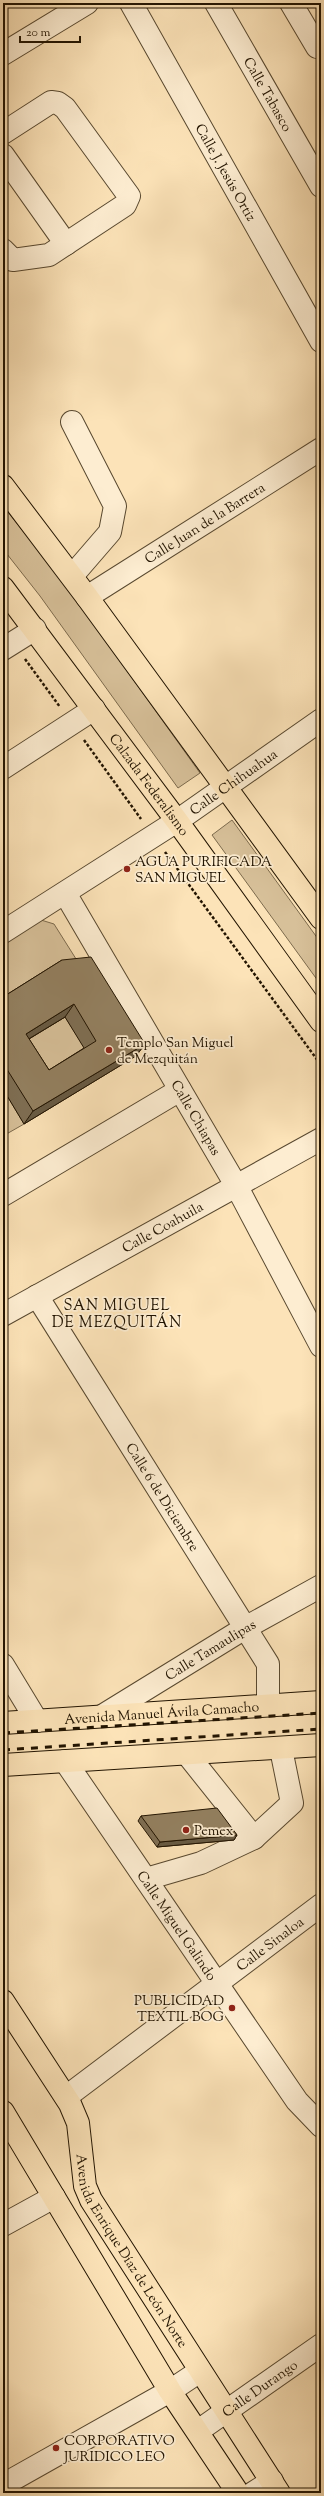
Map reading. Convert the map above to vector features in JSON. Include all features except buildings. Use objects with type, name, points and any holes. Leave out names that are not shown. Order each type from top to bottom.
[{"type":"main road","points":[[3,486],[72,576],[321,918]]},
{"type":"main road","name":"Calzada Federalismo","points":[[3,588],[177,821],[321,1021]]},
{"type":"main road","name":"Avenida Manuel Ávila Camacho","points":[[3,1723],[268,1704],[321,1702]]},
{"type":"main road","points":[[3,1765],[321,1745]]},
{"type":"main road","name":"Avenida Enrique Díaz de León Norte","points":[[3,2001],[66,2097],[78,2123],[85,2186],[91,2200],[275,2487]]},
{"type":"main road","points":[[3,2112],[170,2391],[238,2493]]},
{"type":"street","points":[[5,48],[88,3]]},
{"type":"street","name":"Calle J. Jesús Ortiz","points":[[131,3],[321,341]]},
{"type":"street","name":"Calle Tabasco","points":[[216,3],[321,186]]},
{"type":"street","points":[[291,3],[317,47]]},
{"type":"street","points":[[3,133],[51,102],[58,103],[65,108],[127,190],[129,196],[125,204],[49,256],[24,260],[13,260],[3,250]]},
{"type":"street","points":[[3,155],[66,244]]},
{"type":"street","points":[[72,422],[115,506],[110,532],[72,576]]},
{"type":"street","name":"Calle Juan de la Barrera","points":[[87,597],[321,449]]},
{"type":"street","points":[[3,649],[35,630]]},
{"type":"street","points":[[3,768],[94,709]]},
{"type":"street","name":"Calle Chihuahua","points":[[3,932],[177,821],[321,720]]},
{"type":"street","name":"Calle Chiapas","points":[[65,893],[237,1187],[321,1346]]},
{"type":"street","points":[[3,1196],[180,1090]]},
{"type":"street","name":"Calle Coahuila","points":[[3,1315],[321,1140]]},
{"type":"street","name":"Calle 6 de Diciembre","points":[[37,1296],[268,1664],[268,1704]]},
{"type":"street","name":"Calle Tamaulipas","points":[[102,1716],[245,1628],[321,1586]]},
{"type":"street","points":[[3,1665],[37,1721]]},
{"type":"street","points":[[146,1879],[201,1863],[254,1838],[292,1803],[282,1748]]},
{"type":"street","points":[[187,1754],[254,1838]]},
{"type":"street","name":"Calle Miguel Galindo","points":[[65,1761],[218,1983],[297,2101],[321,2126]]},
{"type":"street","name":"Calle Sinaloa","points":[[66,2097],[321,1905]]},
{"type":"street","points":[[3,2225],[54,2197]]},
{"type":"street","name":"Calle Durango","points":[[198,2431],[321,2345]]},
{"type":"street","points":[[3,2485],[170,2391],[200,2371]]},
{"type":"street","points":[[253,2493],[275,2487]]},
{"type":"shaded area","points":[[3,506],[62,580],[200,773],[178,788],[40,596],[3,549]]},
{"type":"shaded area","points":[[232,820],[321,943],[321,985],[212,835]]},
{"type":"shaded area","points":[[41,920],[54,924],[83,970],[3,1004],[3,943]]},
{"type":"shaded area","points":[[65,1017],[88,1053],[40,1083],[17,1046]]},
{"type":"shaded area","points":[[3,1089],[24,1124],[3,1136]]},
{"type":"railway","points":[[3,1733],[321,1713]]},
{"type":"railway","points":[[3,1750],[321,1729]]},
{"type":"place","name":"AGUA PURIFICADA SAN MIGUEL","points":[[127,869]]},
{"type":"place","name":"Templo San Miguel de Mezquitán","points":[[109,1050]]},
{"type":"place","name":"Pemex","points":[[186,1830]]},
{"type":"place","name":"PUBLICIDAD TEXTIL BOG","points":[[232,2008]]},
{"type":"place","name":"CORPORATIVO JURIDICO LEO","points":[[56,2448]]},
{"type":"district","name":"SAN MIGUEL DE MEZQUITÁN","points":[[117,1314]]}]
